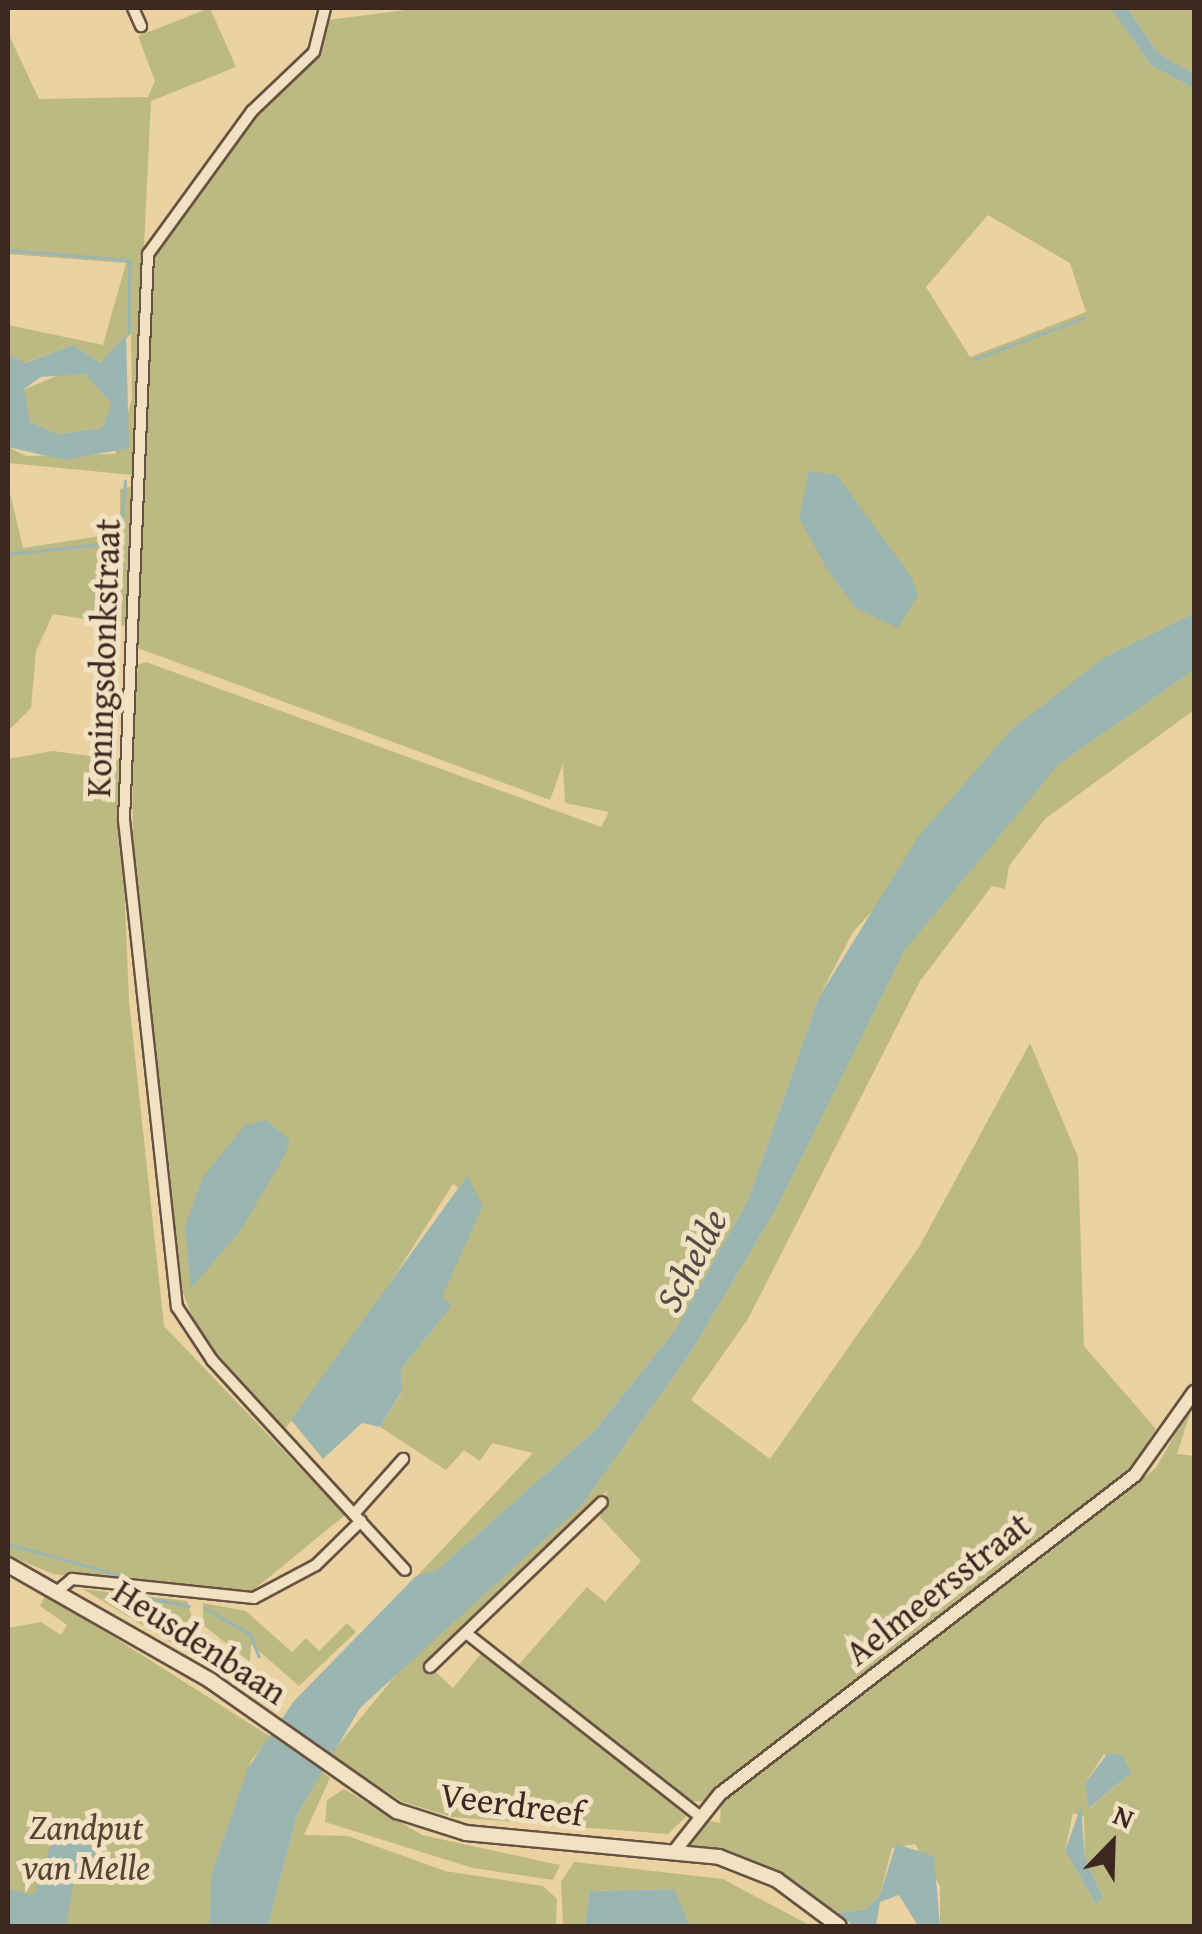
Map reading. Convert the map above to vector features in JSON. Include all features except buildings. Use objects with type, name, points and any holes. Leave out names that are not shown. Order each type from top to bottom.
[{"type":"main road","name":"Heusdenbaan","points":[[8,1566],[60,1588],[305,1748]]},
{"type":"main road","name":"Veerdreef","points":[[305,1748],[352,1782],[438,1827],[673,1853],[759,1870],[840,1926]]},
{"type":"main road","name":"Veerdreef","points":[[694,1856],[765,1884],[824,1926]]},
{"type":"street","points":[[133,8],[140,26]]},
{"type":"street","name":"Koningsdonkstraat","points":[[324,8],[314,52],[240,126],[147,263],[124,820],[167,1269],[187,1329],[358,1517]]},
{"type":"street","name":"Aelmeersstraat","points":[[698,1815],[1135,1475],[1194,1392]]},
{"type":"street","name":"Heusdenbaan","points":[[60,1588],[82,1580],[254,1598],[316,1566],[403,1459]]},
{"type":"street","points":[[430,1667],[598,1506]]},
{"type":"street","points":[[358,1517],[406,1570]]},
{"type":"street","points":[[466,1633],[698,1815],[673,1853]]},
{"type":"green space","points":[[210,8],[236,67],[151,101],[133,475],[8,463],[8,447],[26,456],[115,454],[132,399],[131,334],[99,363],[73,345],[24,363],[8,354],[8,325],[103,345],[126,263],[8,254],[8,33],[39,99],[148,97],[155,81],[138,36]]},
{"type":"green space","points":[[422,8],[1110,8],[1151,65],[1194,89],[1194,613],[1105,657],[853,932],[819,997],[748,1200],[675,1330],[594,1431],[437,1570],[417,1576],[533,1453],[492,1443],[480,1461],[464,1450],[446,1470],[380,1427],[402,1392],[401,1369],[452,1306],[441,1297],[483,1206],[453,1184],[345,1354],[285,1429],[198,1332],[176,1274],[133,839],[132,736],[138,665],[146,662],[601,827],[609,812],[565,803],[563,764],[550,800],[135,647],[152,255],[255,114],[318,54],[328,20]],"holes":[[[988,215],[1070,263],[1086,312],[970,357],[926,287]],[[837,475],[855,503],[856,608],[799,518]]]},
{"type":"green space","points":[[1127,8],[1194,8],[1194,74],[1158,53]]},
{"type":"green space","points":[[61,374],[85,374],[104,388],[113,404],[102,428],[58,434],[30,422],[23,390]]},
{"type":"green space","points":[[8,484],[23,548],[120,533],[120,489],[133,486],[133,559],[127,626],[53,614],[36,651],[31,708],[8,731]]},
{"type":"green space","points":[[1194,670],[1194,710],[1045,819],[1009,866],[1005,889],[992,886],[920,981],[748,1319],[691,1400],[770,1459],[919,1247],[1030,1043],[1078,1157],[1084,1346],[1156,1429],[1133,1467],[1017,1560],[1026,1569],[1156,1468],[1194,1401],[1177,1454],[1194,1456],[1194,1926],[940,1926],[940,1886],[915,1844],[892,1848],[880,1895],[866,1909],[837,1913],[762,1864],[688,1846],[700,1819],[720,1823],[721,1802],[691,1801],[515,1669],[587,1587],[605,1602],[641,1561],[600,1517],[608,1490],[427,1664],[453,1688],[484,1650],[691,1812],[668,1834],[452,1817],[403,1802],[330,1755],[424,1641],[583,1504],[691,1352],[776,1209],[905,950],[971,862],[1058,765]],"holes":[[[1104,1754],[1131,1773],[1090,1808],[1085,1783]],[[1073,1813],[1084,1817],[1085,1858],[1103,1898],[1096,1904],[1065,1851]]]},
{"type":"green space","points":[[53,751],[119,760],[129,1001],[164,1326],[345,1515],[246,1596],[53,1574],[8,1555],[8,759]]},
{"type":"green space","points":[[83,1589],[187,1601],[196,1630],[270,1685],[272,1704]]},
{"type":"green space","name":"Zandput van Melle","points":[[46,1594],[271,1737],[251,1761],[211,1875],[209,1926],[8,1926],[8,1628],[41,1622],[61,1635],[67,1625],[40,1606]]},
{"type":"green space","points":[[203,1603],[246,1611],[292,1652],[306,1638],[319,1651],[347,1623],[356,1632],[299,1686],[251,1644],[250,1662],[203,1625]]},
{"type":"green space","points":[[322,1772],[330,1778],[304,1835],[348,1836],[445,1871],[543,1886],[557,1899],[556,1926],[268,1926],[297,1815]]},
{"type":"green space","points":[[344,1789],[422,1835],[560,1865],[553,1880],[473,1868],[325,1822],[327,1800]]},
{"type":"green space","points":[[574,1862],[723,1879],[811,1926],[690,1926],[673,1889],[589,1891],[585,1926],[563,1926],[561,1882]]},
{"type":"water","points":[[1110,8],[1127,8],[1158,53],[1194,74],[1194,89],[1151,65]]},
{"type":"water","points":[[126,334],[129,448],[65,460],[8,447],[8,354],[25,363],[73,345],[100,363]],"holes":[[[85,374],[112,404],[102,428],[58,434],[30,422],[24,389],[41,377]]]},
{"type":"water","points":[[809,471],[837,475],[912,578],[918,595],[898,628],[856,608],[827,569],[799,518]]},
{"type":"water","name":"Schelde","points":[[1194,613],[1194,670],[1058,765],[905,950],[776,1209],[691,1352],[583,1504],[360,1708],[297,1815],[268,1926],[209,1926],[211,1875],[248,1768],[294,1701],[416,1576],[437,1570],[594,1431],[675,1330],[748,1200],[819,997],[918,837],[1011,730],[1105,657]]},
{"type":"water","points":[[266,1120],[290,1140],[285,1155],[241,1230],[191,1288],[185,1226],[203,1177],[245,1125]]},
{"type":"water","points":[[467,1176],[483,1206],[442,1297],[452,1306],[401,1369],[402,1391],[380,1427],[362,1423],[323,1459],[291,1420]]},
{"type":"water","points":[[1108,1753],[1122,1755],[1131,1773],[1089,1808],[1085,1783]]},
{"type":"water","points":[[1081,1806],[1085,1858],[1103,1898],[1096,1904],[1065,1851]]},
{"type":"water","points":[[71,1832],[98,1852],[76,1870],[66,1926],[8,1926],[8,1889],[34,1895],[55,1833]]},
{"type":"water","points":[[896,1844],[934,1856],[940,1926],[918,1926],[899,1895],[880,1902],[876,1926],[854,1926],[837,1913],[866,1909],[880,1895]]},
{"type":"water","points":[[674,1889],[690,1926],[585,1926],[589,1891]]},
{"type":"waterway","points":[[8,250],[130,260],[129,333]]},
{"type":"waterway","points":[[975,359],[1083,318]]},
{"type":"waterway","points":[[8,554],[120,542],[125,481]]},
{"type":"waterway","points":[[8,1544],[123,1576]]},
{"type":"waterway","points":[[121,1593],[189,1606]]},
{"type":"waterway","points":[[205,1608],[250,1634],[259,1656]]}]
